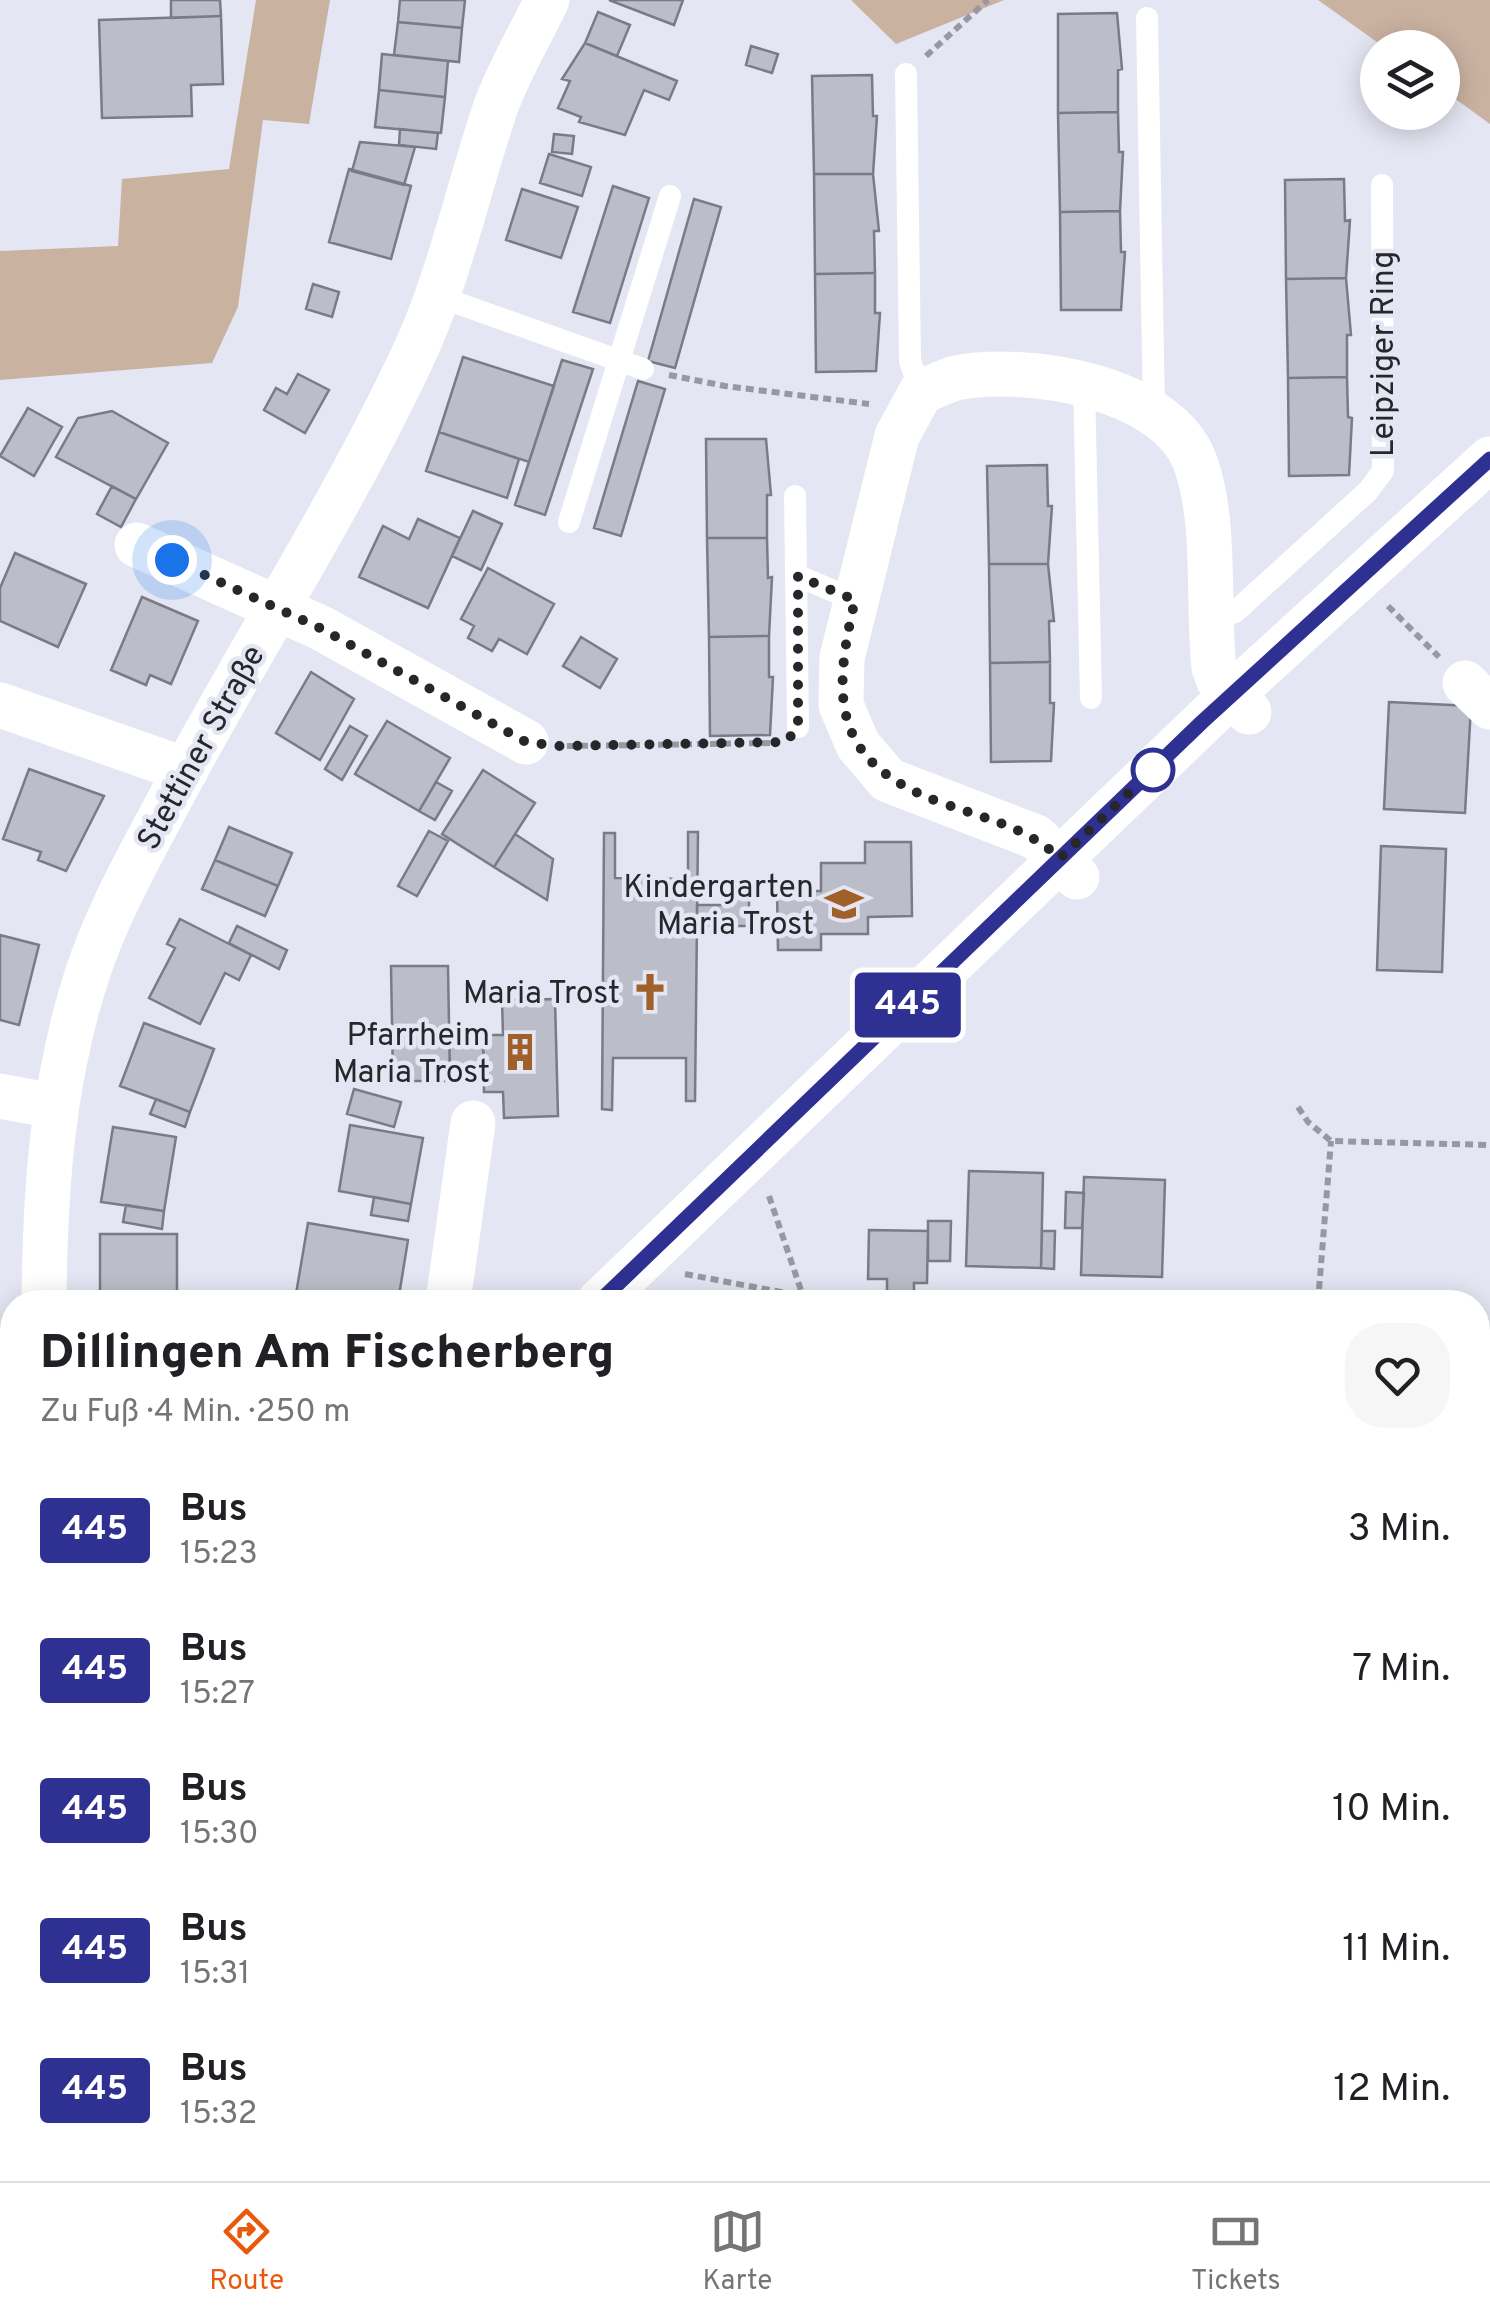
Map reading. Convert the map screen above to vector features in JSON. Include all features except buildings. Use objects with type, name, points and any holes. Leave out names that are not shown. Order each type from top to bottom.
[{"type":"street","name":"Stettiner Straße","points":[[44,1290],[45,1204],[54,1106],[88,970],[130,876],[186,770],[370,443],[437,296],[497,104],[547,0]]},
{"type":"street","points":[[1068,867],[1036,837],[888,780],[858,745],[841,705],[842,658],[855,600],[914,400],[956,378],[1010,374],[1084,384],[1154,412],[1174,430],[1194,459],[1204,499],[1214,668],[1240,704]]},
{"type":"street","points":[[612,1290],[1068,867],[1490,459]]},
{"type":"street","points":[[1240,704],[1377,594],[1490,494]]},
{"type":"street","points":[[138,545],[276,607],[526,742]]},
{"type":"street","points":[[0,704],[186,770]]},
{"type":"street","points":[[648,1290],[764,1179],[1068,867]]},
{"type":"street","points":[[0,1096],[54,1106]]},
{"type":"street","points":[[450,1290],[473,1123]]},
{"type":"lane","points":[[1147,18],[1154,412]]},
{"type":"lane","points":[[906,74],[910,361],[914,400]]},
{"type":"lane","name":"Leipziger Ring","points":[[1209,622],[1234,612],[1368,491],[1383,471],[1382,184]]},
{"type":"lane","points":[[569,522],[632,366],[670,196]]},
{"type":"lane","points":[[437,296],[632,366]]},
{"type":"lane","points":[[1084,384],[1091,698]]},
{"type":"lane","points":[[795,496],[798,727]]},
{"type":"lane","points":[[798,576],[855,600]]},
{"type":"path","points":[[906,74],[988,0]]},
{"type":"path","points":[[632,366],[724,386],[914,400]]},
{"type":"path","points":[[1377,594],[1477,695]]},
{"type":"path","points":[[526,742],[559,746],[786,742],[798,727]]},
{"type":"path","points":[[1298,1107],[1308,1122],[1331,1141],[1490,1146]]},
{"type":"path","points":[[1319,1290],[1331,1141]]},
{"type":"path","points":[[764,1179],[800,1290]]},
{"type":"path","points":[[669,1270],[761,1290]]},
{"type":"shaded area","points":[[256,0],[330,0],[309,124],[263,120],[238,307],[212,363],[0,380],[0,251],[118,246],[122,179],[229,169]]},
{"type":"shaded area","points":[[851,0],[1004,0],[896,44]]},
{"type":"shaded area","points":[[1318,0],[1490,0],[1490,124],[1460,102],[1460,30],[1360,30]]},
{"type":"bus line","name":"445","points":[[611,1290],[1202,722],[1490,459]]},
{"type":"place","name":"Kindergarten Maria Trost","points":[[844,904]]},
{"type":"place","name":"Maria Trost","points":[[650,992]]},
{"type":"place","name":"Pfarrheim Maria Trost","points":[[520,1052]]},
{"type":"route","points":[[172,560],[320,628],[526,742],[559,746],[786,742],[798,727],[798,576],[855,600],[842,658],[841,705],[858,745],[888,780],[1036,837],[1060,858],[1153,770]]}]
